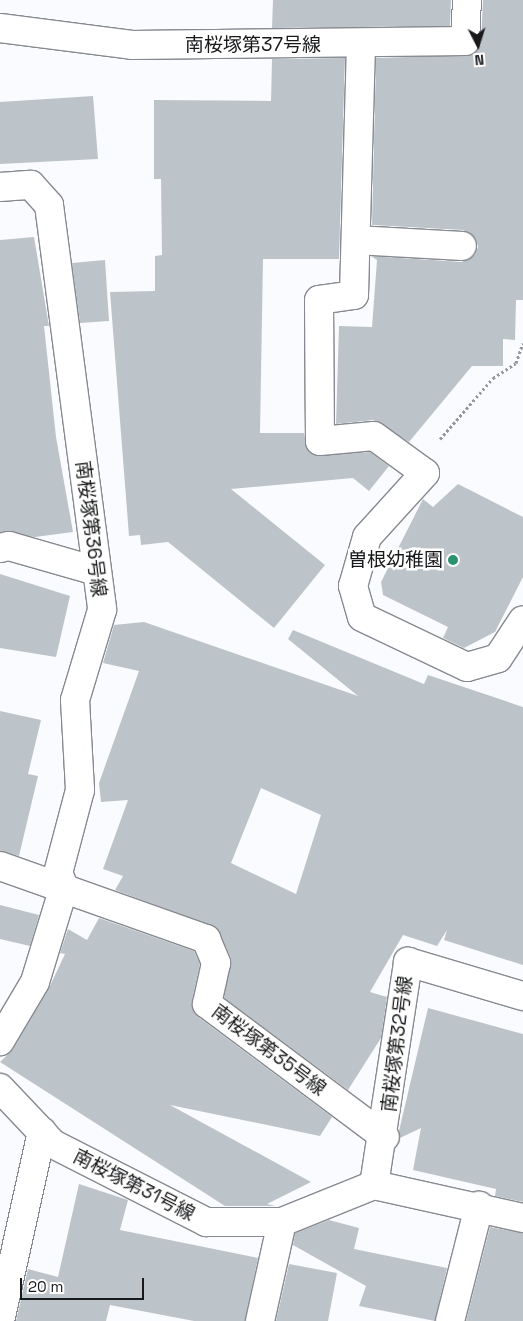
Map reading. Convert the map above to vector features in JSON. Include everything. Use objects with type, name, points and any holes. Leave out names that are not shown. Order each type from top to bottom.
[{"type":"street","name":"南桜塚第37号線","points":[[0,28],[132,45],[361,44],[465,41],[467,0]]},
{"type":"street","points":[[361,44],[354,295],[319,300],[320,441],[374,436],[421,470],[367,536],[353,586],[362,617],[467,667],[498,658],[523,620]]},
{"type":"street","name":"南桜塚第36号線","points":[[0,187],[31,185],[48,205],[102,610],[75,700],[80,790],[58,873],[64,887],[36,982],[0,1040]]},
{"type":"street","points":[[356,240],[462,246]]},
{"type":"street","points":[[0,548],[9,546],[96,571]]},
{"type":"street","points":[[0,866],[64,887]]},
{"type":"street","name":"南桜塚第35号線","points":[[64,887],[206,939],[216,963],[207,1004],[385,1137]]},
{"type":"street","name":"南桜塚第32号線","points":[[374,1185],[385,1137],[408,962],[523,996]]},
{"type":"street","name":"南桜塚第31号線","points":[[0,1088],[52,1144],[206,1222],[282,1222],[374,1185]]},
{"type":"street","points":[[0,1321],[42,1132]]},
{"type":"street","points":[[374,1185],[479,1206],[523,1218]]},
{"type":"street","points":[[450,1321],[479,1206]]},
{"type":"street","points":[[260,1321],[282,1222]]},
{"type":"path","points":[[421,470],[492,378],[516,362],[523,343]]},
{"type":"building","points":[[273,0],[451,0],[450,26],[272,28]]},
{"type":"building","points":[[483,0],[523,0],[523,300],[516,300],[515,340],[503,339],[503,366],[472,366],[409,442],[373,420],[336,424],[339,326],[372,327],[377,260],[371,256],[462,262],[475,255],[478,247],[476,239],[463,230],[372,225],[376,58],[472,55],[481,42]]},
{"type":"building","points":[[345,58],[339,259],[263,259],[260,433],[304,433],[307,449],[314,455],[370,452],[389,466],[369,491],[353,478],[231,489],[325,565],[274,628],[168,542],[141,545],[140,535],[129,536],[110,292],[155,291],[155,256],[162,255],[161,179],[154,179],[154,100],[271,101],[272,59]]},
{"type":"building","points":[[93,96],[98,159],[0,164],[0,102]]},
{"type":"building","points":[[34,237],[49,326],[44,326],[56,437],[73,532],[35,537],[0,532],[0,240]]},
{"type":"building","points":[[105,260],[109,321],[80,323],[72,263]]},
{"type":"building","points":[[458,484],[523,517],[523,577],[495,632],[464,648],[443,638],[448,627],[383,595],[381,582],[423,499],[433,507]]},
{"type":"building","points":[[0,574],[70,596],[56,657],[0,648]]},
{"type":"building","points":[[144,622],[358,696],[288,639],[293,630],[424,684],[428,675],[523,707],[523,965],[444,940],[447,930],[437,946],[403,935],[370,992],[387,997],[381,1038],[348,1090],[224,998],[231,958],[217,928],[115,890],[123,876],[103,869],[128,800],[101,802],[99,783],[139,671],[103,663],[114,625]],"holes":[[[261,788],[321,815],[296,894],[231,863]]]},
{"type":"building","points":[[0,711],[41,720],[28,774],[38,776],[19,856],[0,851]]},
{"type":"building","points":[[0,905],[39,915],[30,946],[0,939]]},
{"type":"building","points":[[99,918],[194,951],[200,964],[192,1001],[197,1016],[332,1117],[320,1136],[170,1105],[311,1182],[267,1204],[275,1206],[225,1206],[0,1062],[13,1049],[48,990],[65,954],[60,953],[68,929],[87,940]]},
{"type":"building","points":[[428,1008],[523,1034],[523,1202],[495,1196],[496,1189],[413,1170],[421,1128],[400,1138],[399,1131]]},
{"type":"building","points":[[79,1184],[128,1200],[120,1230],[258,1258],[245,1321],[194,1321],[110,1305],[106,1321],[16,1321],[28,1269],[58,1277]]},
{"type":"building","points":[[329,1220],[359,1228],[354,1249],[447,1268],[435,1321],[359,1306],[366,1286],[293,1245],[295,1233]]},
{"type":"building","points":[[490,1227],[523,1233],[523,1321],[466,1321]]},
{"type":"building","points":[[289,1264],[337,1273],[328,1321],[276,1321]]},
{"type":"place","name":"曽根幼稚園","points":[[453,560]]}]
